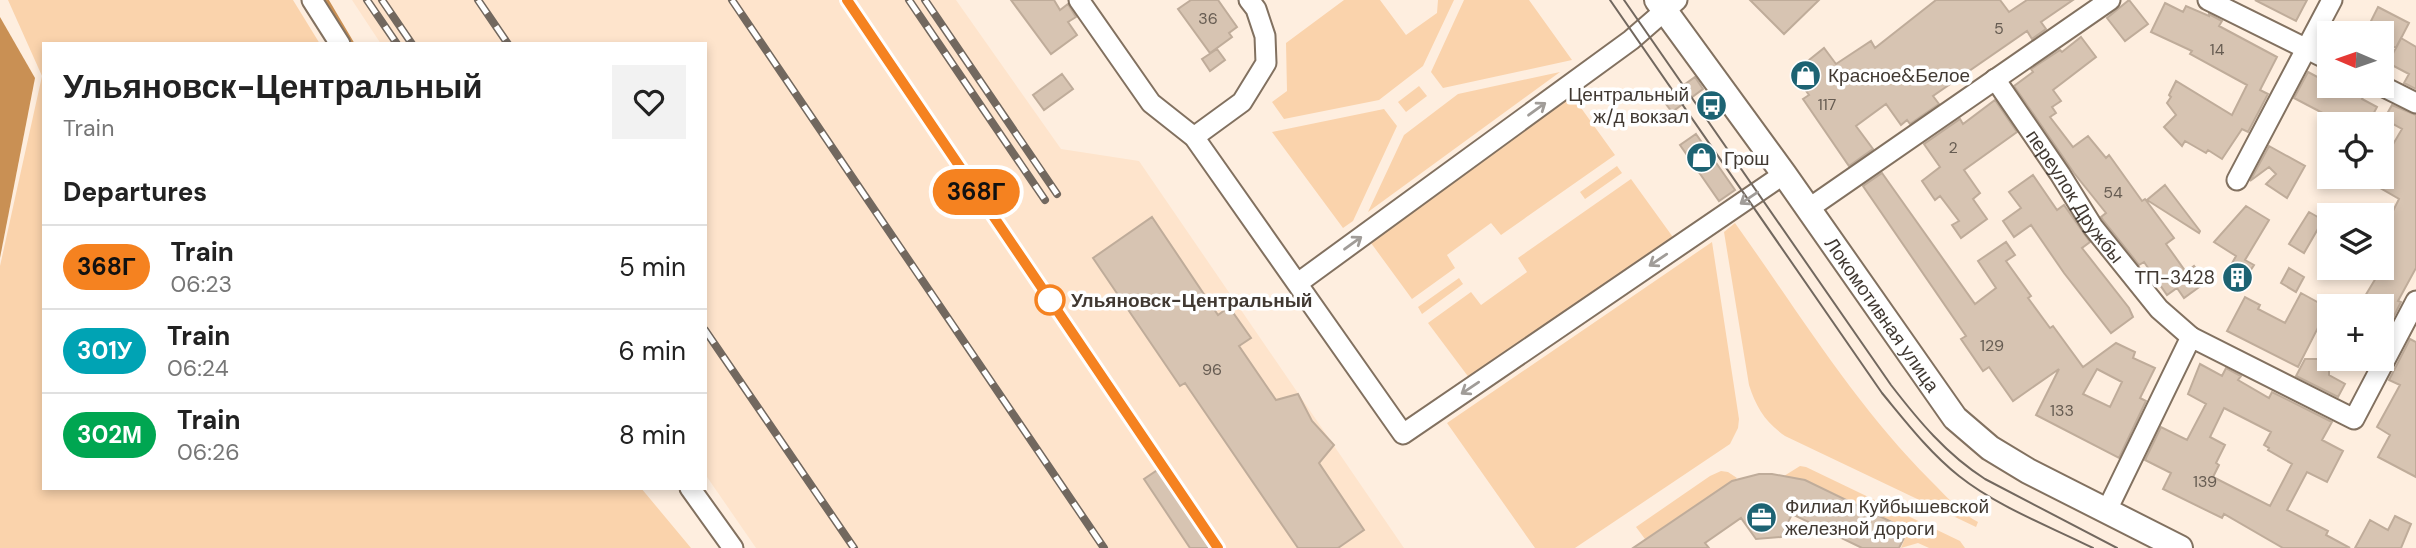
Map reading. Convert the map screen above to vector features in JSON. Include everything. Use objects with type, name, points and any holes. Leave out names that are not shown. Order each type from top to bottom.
[{"type":"main road","name":"Локомотивная улица","points":[[1666,4],[1955,418],[1990,448],[2028,471],[2180,548]]},
{"type":"street","points":[[312,0],[339,42]]},
{"type":"street","points":[[1079,0],[1151,103],[1194,137],[1403,434],[1784,174]]},
{"type":"street","points":[[1194,137],[1242,102],[1266,63],[1265,36],[1256,9],[1249,0]]},
{"type":"street","points":[[1808,209],[2110,0]]},
{"type":"street","points":[[2208,0],[2317,53]]},
{"type":"street","points":[[2237,180],[2332,0]]},
{"type":"street","points":[[1298,284],[1598,63],[1666,4]]},
{"type":"street","name":"переулок Дружбы","points":[[1995,79],[2093,227],[2159,309],[2191,337],[2354,419],[2416,301]]},
{"type":"street","points":[[2394,92],[2416,103]]},
{"type":"street","points":[[2107,510],[2191,337]]},
{"type":"street","points":[[691,490],[733,548]]},
{"type":"shaded area","points":[[8,0],[293,0],[319,42],[42,42],[42,76]]},
{"type":"shaded area","points":[[352,0],[956,0],[1061,149],[1139,161],[1404,548],[756,548],[707,477],[707,42],[380,42]]},
{"type":"shaded area","points":[[1344,0],[1380,0],[1406,35],[1437,13],[1438,0],[1454,0],[1423,66],[1379,100],[1284,119],[1272,102],[1287,91],[1286,43]]},
{"type":"shaded area","points":[[1464,0],[1529,0],[1572,60],[1443,88],[1431,72]]},
{"type":"shaded area","points":[[0,17],[35,78],[0,258]]},
{"type":"shaded area","points":[[1560,72],[1368,212],[1404,135],[1458,94]]},
{"type":"shaded area","points":[[42,76],[42,490],[643,490],[691,548],[0,548],[0,266]]},
{"type":"shaded area","points":[[1419,86],[1427,96],[1406,112],[1398,102]]},
{"type":"shaded area","points":[[1571,94],[1615,155],[1501,235],[1491,223],[1447,255],[1455,268],[1412,299],[1371,243]]},
{"type":"shaded area","points":[[1384,109],[1397,126],[1353,221],[1343,228],[1272,132]]},
{"type":"shaded area","points":[[1617,166],[1622,173],[1585,199],[1580,192]]},
{"type":"shaded area","points":[[1631,179],[1675,240],[1470,379],[1428,323],[1471,292],[1481,305],[1527,272],[1518,258]]},
{"type":"shaded area","points":[[1735,223],[1852,389],[1903,451],[1947,497],[1978,522],[1976,527],[1785,436],[1767,420],[1749,385],[1724,232]]},
{"type":"shaded area","points":[[1712,242],[1739,419],[1738,428],[1730,444],[1575,548],[1535,548],[1447,423]]},
{"type":"shaded area","points":[[1459,278],[1463,284],[1422,314],[1418,307]]},
{"type":"shaded area","points":[[1800,466],[1960,541],[1965,548],[1929,548],[1918,543],[1901,548],[1908,530],[1806,480],[1784,476]]},
{"type":"shaded area","points":[[1721,471],[1737,478],[1645,539],[1636,527]]},
{"type":"building","points":[[1011,0],[1054,0],[1060,10],[1068,4],[1076,17],[1068,22],[1077,35],[1051,54]]},
{"type":"building","points":[[1191,0],[1218,0],[1237,27],[1229,33],[1232,37],[1210,53],[1178,9]]},
{"type":"building","points":[[1750,0],[1819,0],[1784,34]]},
{"type":"building","points":[[1936,0],[2000,0],[2009,12],[2027,0],[2073,0],[2041,22],[2046,29],[2032,39],[2027,31],[1933,96],[1939,104],[1910,124],[1907,120],[1901,125],[1886,104],[1856,126],[1873,149],[1849,166],[1803,99],[1809,95],[1793,73],[1824,48],[1836,64],[1871,41],[1875,48]]},
{"type":"building","points":[[2129,0],[2148,24],[2125,41],[2107,18]]},
{"type":"building","points":[[2255,0],[2307,0],[2296,21]]},
{"type":"building","points":[[2165,3],[2183,12],[2186,6],[2209,14],[2222,21],[2219,26],[2277,57],[2260,90],[2268,94],[2248,132],[2242,129],[2222,159],[2185,141],[2182,146],[2164,127],[2176,115],[2167,103],[2171,97],[2169,95],[2176,81],[2232,115],[2247,85],[2190,54],[2192,51],[2151,32]]},
{"type":"building","points":[[2378,7],[2409,23],[2396,48],[2394,21],[2371,21]]},
{"type":"building","points":[[2081,37],[2096,57],[2053,90],[2061,101],[2052,107],[2056,113],[2050,117],[2073,147],[2088,136],[2106,158],[2109,155],[2142,201],[2145,199],[2174,238],[2166,244],[2186,272],[2194,266],[2206,282],[2184,298],[2177,288],[2167,295],[2144,262],[2139,265],[2103,220],[2101,217],[2106,213],[2074,173],[2014,86],[2033,72],[2031,69],[2060,50],[2062,52]]},
{"type":"building","points":[[2401,38],[2416,47],[2416,89],[2404,83],[2409,74],[2394,66],[2394,51]]},
{"type":"building","points":[[1217,49],[1225,60],[1210,71],[1202,59]]},
{"type":"building","points":[[2308,72],[2317,77],[2317,98],[2362,98],[2377,107],[2374,112],[2321,112],[2294,98]]},
{"type":"building","points":[[1062,74],[1073,89],[1044,110],[1033,95]]},
{"type":"building","points":[[1695,77],[1703,89],[1672,112],[1663,100]]},
{"type":"building","points":[[1995,100],[2017,132],[1964,170],[1980,193],[1973,199],[1987,219],[1961,238],[1952,225],[1959,221],[1940,196],[1935,200],[1922,181],[1940,167],[1924,144],[1960,119],[1963,124]]},
{"type":"building","points":[[2392,105],[2416,115],[2416,268],[2398,301],[2401,302],[2394,316],[2394,294],[2366,294],[2375,280],[2394,280],[2394,209],[2399,199],[2382,189],[2394,189],[2394,143],[2402,129],[2394,125],[2394,112],[2388,112]]},
{"type":"building","points":[[1696,134],[1735,190],[1719,201],[1680,145]]},
{"type":"building","points":[[2269,146],[2305,166],[2287,198],[2266,184],[2276,174],[2269,167],[2250,181]]},
{"type":"building","points":[[1882,173],[1975,304],[1996,288],[1978,261],[2006,242],[2015,255],[2006,261],[2031,296],[2028,298],[2083,367],[2116,343],[2135,352],[2133,358],[2155,368],[2140,398],[2146,401],[2119,458],[2036,415],[2059,369],[2013,401],[1989,367],[1983,371],[1961,339],[1966,336],[1863,186]],"holes":[[[2097,369],[2122,382],[2110,407],[2083,394]]]},
{"type":"building","points":[[2033,175],[2057,210],[2064,205],[2090,242],[2082,248],[2129,308],[2133,317],[2111,333],[2031,225],[2014,237],[2003,221],[2021,208],[2009,192]]},
{"type":"building","points":[[2165,185],[2200,231],[2199,233],[2147,200]]},
{"type":"building","points":[[2246,206],[2269,220],[2245,260],[2254,265],[2241,285],[2225,276],[2236,256],[2214,242]]},
{"type":"building","points":[[2309,212],[2317,217],[2317,230],[2304,253],[2289,244]]},
{"type":"building","name":"Ульяновск-Центральный","points":[[1152,217],[1218,315],[1229,307],[1251,338],[1239,346],[1276,400],[1298,394],[1312,421],[1334,445],[1319,463],[1364,530],[1338,548],[1298,548],[1185,383],[1180,386],[1093,258]]},
{"type":"building","points":[[2289,268],[2304,277],[2296,292],[2281,283]]},
{"type":"building","points":[[2301,293],[2317,302],[2317,330],[2298,367],[2227,331],[2245,297],[2260,305],[2258,309],[2285,323]]},
{"type":"building","points":[[2410,339],[2416,342],[2416,477],[2378,457],[2390,435],[2377,427],[2400,385],[2389,380]]},
{"type":"building","points":[[2305,359],[2317,359],[2317,371],[2329,371],[2329,375],[2345,384],[2338,397],[2296,376]]},
{"type":"building","points":[[2200,364],[2222,376],[2226,368],[2241,376],[2238,380],[2269,398],[2272,392],[2332,422],[2322,440],[2343,451],[2327,482],[2307,472],[2287,510],[2328,531],[2326,535],[2350,548],[2283,548],[2224,514],[2222,518],[2163,489],[2171,473],[2145,460],[2161,427],[2187,440],[2206,404],[2188,394]],"holes":[[[2224,408],[2271,432],[2264,445],[2292,464],[2270,506],[2213,477],[2219,465],[2216,463],[2225,445],[2210,437]]]},
{"type":"building","points":[[1159,469],[1212,548],[1190,548],[1144,479]]},
{"type":"building","points":[[1759,474],[1805,480],[1908,530],[1899,548],[1862,548],[1792,514],[1781,537],[1756,539],[1741,518],[1705,543],[1709,548],[1633,548],[1732,481]]},
{"type":"building","points":[[2395,516],[2411,524],[2401,548],[2355,548],[2370,520],[2388,530]]},
{"type":"waterway","points":[[326,0],[351,42]]},
{"type":"tram line","points":[[1610,0],[1882,393],[1918,436],[1948,467],[1974,487],[2007,507],[2093,548]]},
{"type":"tram line","points":[[1624,0],[1891,385],[1922,424],[1945,448],[1985,479],[2117,548]]},
{"type":"railway","points":[[367,0],[396,42]]},
{"type":"railway","points":[[382,0],[411,42]]},
{"type":"railway","points":[[478,0],[507,42]]},
{"type":"railway","points":[[732,0],[1104,548]]},
{"type":"railway","points":[[847,0],[1218,548]]},
{"type":"railway","points":[[909,0],[1045,200]]},
{"type":"railway","points":[[925,0],[1057,194]]},
{"type":"railway","points":[[707,333],[854,548]]},
{"type":"train","name":"368Г","points":[[847,0],[1218,548]]},
{"type":"place","name":"Красное&Белое","points":[[1805,75]]},
{"type":"place","name":"Центральный ж/д вокзал","points":[[1712,105]]},
{"type":"place","name":"Грош","points":[[1701,158]]},
{"type":"place","name":"ТП-3428","points":[[2238,277]]},
{"type":"place","name":"Ульяновск-Центральный","points":[[1050,300]]},
{"type":"place","name":"Филиал Куйбышевской железной дороги","points":[[1762,517]]}]
